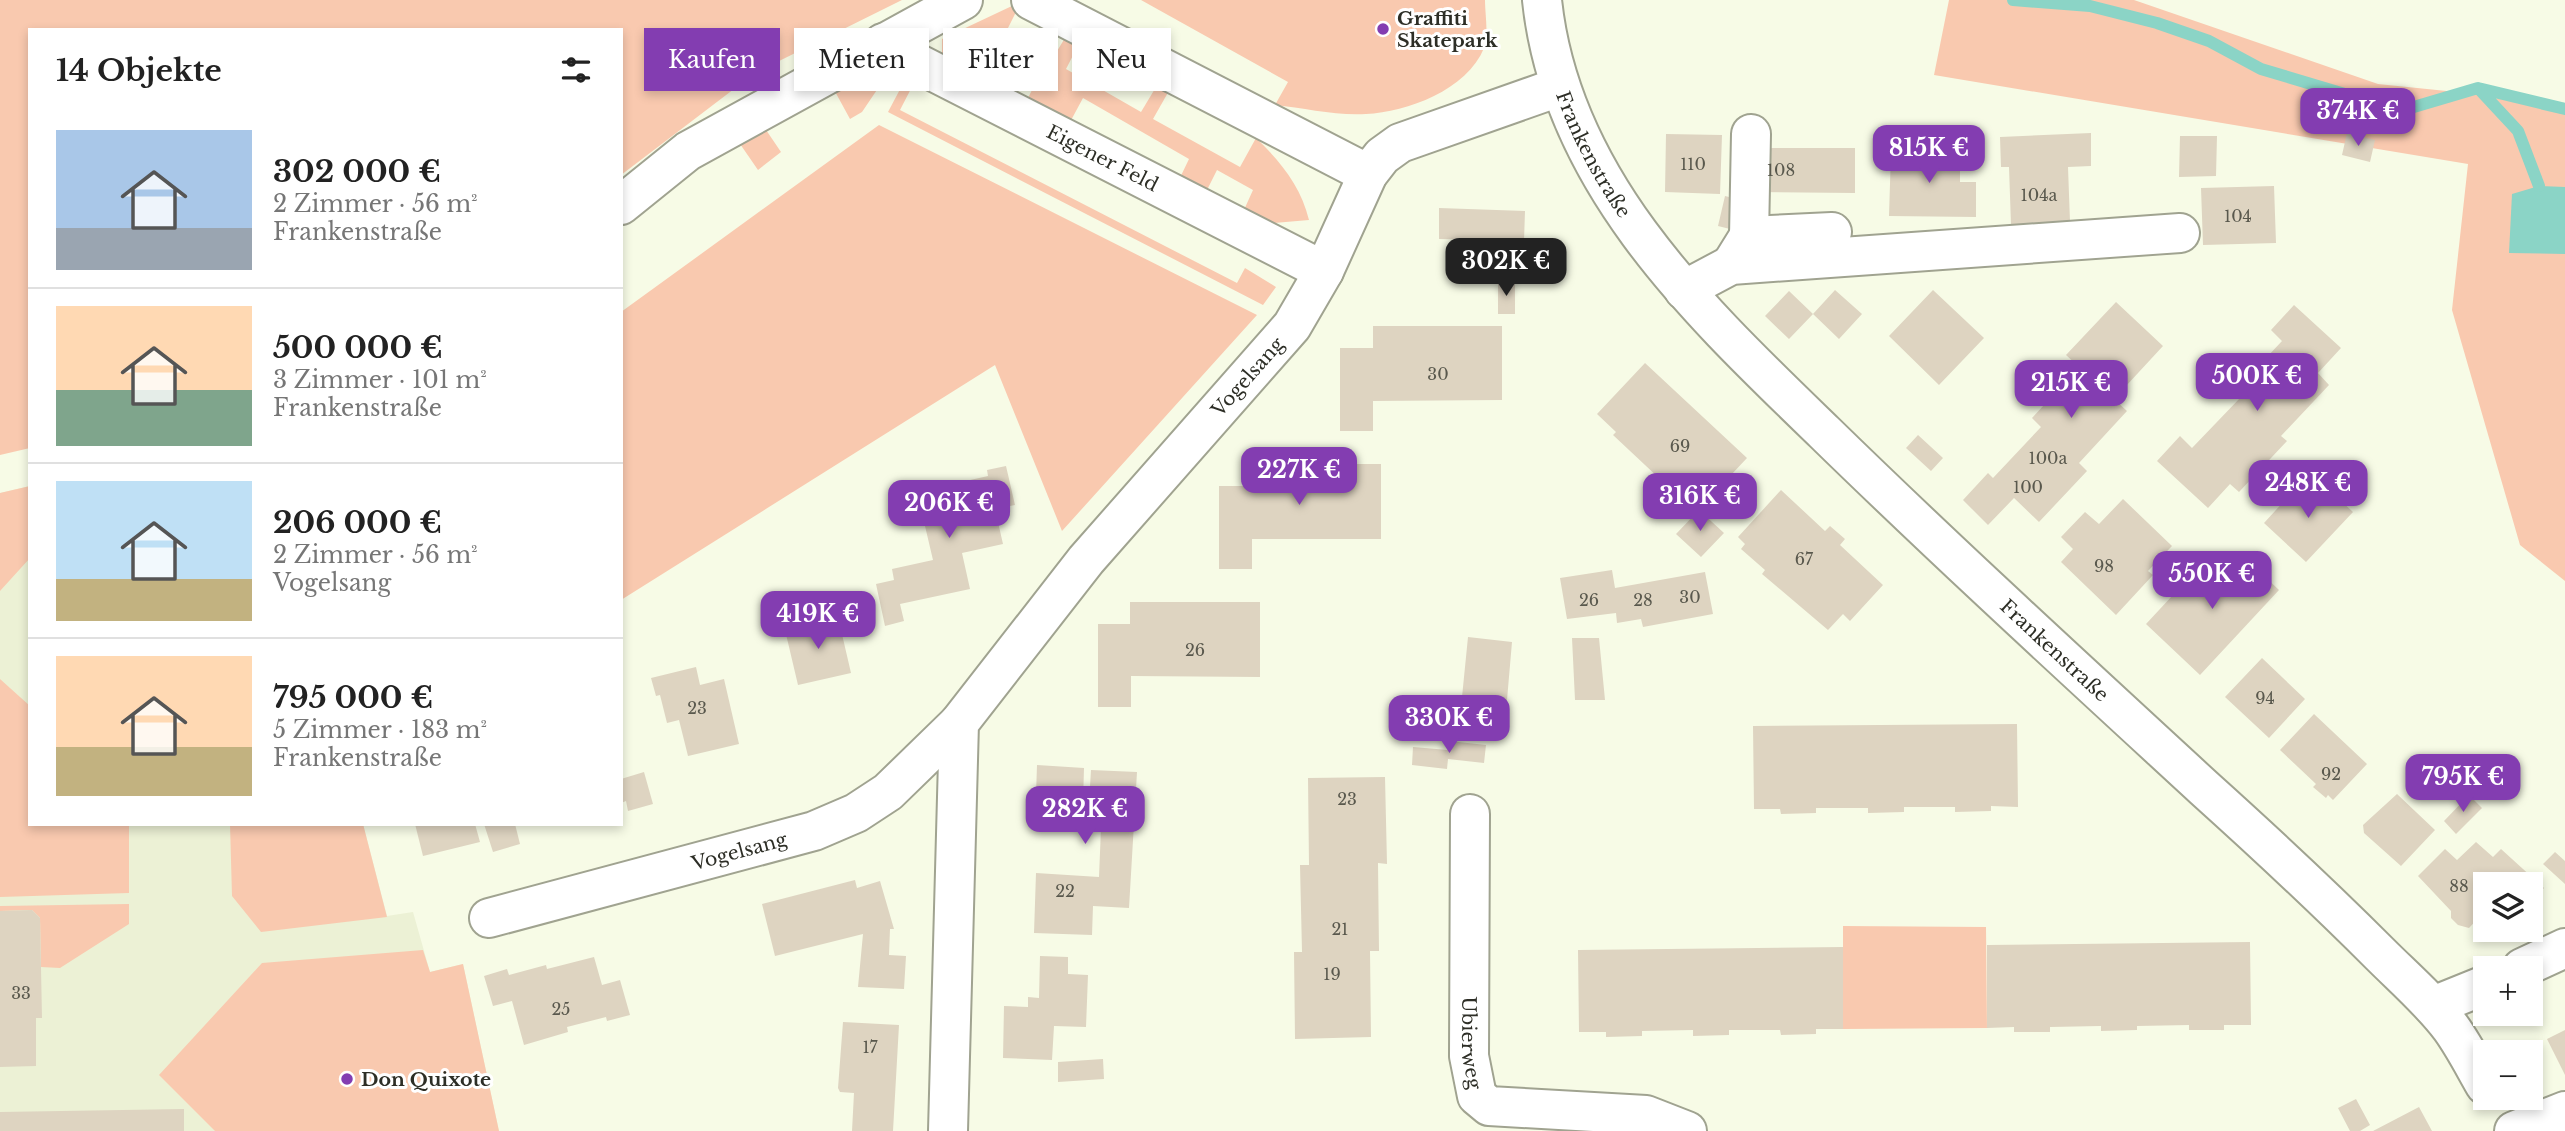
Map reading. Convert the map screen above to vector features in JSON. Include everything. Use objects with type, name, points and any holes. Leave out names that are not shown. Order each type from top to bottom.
[{"type":"street","points":[[911,28],[963,0]]},
{"type":"street","points":[[1031,0],[1368,174]]},
{"type":"street","name":"Frankenstraße","points":[[1542,0],[1546,34],[1559,87],[1593,166],[1633,228],[1684,290],[1773,383],[1969,572],[2321,895],[2433,1006],[2473,1065]]},
{"type":"street","name":"Eigener Feld","points":[[929,69],[1324,271]]},
{"type":"street","name":"Vogelsang","points":[[489,918],[814,831],[856,813],[888,792],[959,723],[1086,560],[1292,326],[1324,271],[1368,174],[1382,156],[1400,143],[1559,87]]},
{"type":"street","points":[[623,203],[688,151],[796,91]]},
{"type":"street","points":[[1740,250],[1751,134]]},
{"type":"street","points":[[1684,290],[1740,250],[1968,225]]},
{"type":"street","points":[[1740,250],[2180,233]]},
{"type":"street","points":[[948,1131],[959,723]]},
{"type":"street","name":"Ubierweg","points":[[1470,814],[1469,1056],[1477,1096],[1489,1106],[1646,1115],[1687,1131]]},
{"type":"street","points":[[2543,958],[2565,948]]},
{"type":"street","points":[[2433,1006],[2473,990]]},
{"type":"street","points":[[2499,1110],[2511,1131],[2565,1111]]},
{"type":"shaded area","points":[[0,0],[902,0],[846,28],[794,28],[794,54],[780,61],[780,28],[644,28],[644,91],[731,91],[623,173],[623,28],[28,28],[28,448],[0,455]]},
{"type":"shaded area","points":[[1141,0],[1485,0],[1486,37],[1476,63],[1450,87],[1434,96],[1399,109],[1382,112],[1332,113],[1275,105],[1288,82]]},
{"type":"shaded area","points":[[1949,0],[2134,0],[2378,84],[2565,103],[2565,581],[2520,545],[2452,310],[2468,164],[1934,75]]},
{"type":"shaded area","points":[[1014,5],[1018,8],[1008,28],[965,28]]},
{"type":"shaded area","points":[[1068,33],[1072,35],[1072,57],[1066,69],[1072,72],[1072,91],[1104,91],[1141,112],[1154,91],[1169,91],[1153,119],[1240,167],[1256,138],[1288,175],[1301,196],[1309,220],[1274,223],[1250,217],[1239,221],[1253,190],[1217,170],[1203,198],[1177,184],[1189,159],[1083,98],[1069,124],[1026,102],[1032,91],[1058,91],[1058,49]]},
{"type":"shaded area","points":[[835,91],[876,91],[862,112],[850,119]]},
{"type":"shaded area","points":[[899,91],[910,91],[900,110],[1237,283],[1245,268],[1276,287],[1263,305],[888,112]]},
{"type":"shaded area","points":[[762,124],[781,152],[758,170],[738,141]]},
{"type":"shaded area","points":[[879,125],[1257,315],[1062,531],[995,365],[623,599],[623,311]]},
{"type":"shaded area","points":[[28,486],[28,826],[364,826],[387,916],[413,912],[430,972],[463,964],[499,1131],[0,1131],[0,493]]},
{"type":"shaded area","points":[[28,486],[28,560],[0,591],[0,493]]},
{"type":"shaded area","points":[[0,679],[28,704],[28,826],[129,826],[129,893],[0,897]]},
{"type":"shaded area","points":[[230,826],[364,826],[387,917],[261,932],[232,896]]},
{"type":"shaded area","points":[[129,904],[129,924],[60,968],[41,967],[40,918],[32,910],[0,911],[0,906]]},
{"type":"shaded area","points":[[1843,926],[1986,927],[1987,1028],[1843,1029]]},
{"type":"shaded area","points":[[423,950],[430,972],[463,964],[499,1131],[215,1131],[159,1075],[262,963]]},
{"type":"water","points":[[2539,186],[2565,187],[2565,254],[2509,253],[2512,194]]},
{"type":"building","points":[[2091,133],[2091,166],[2068,167],[2070,222],[2011,225],[2009,167],[2001,167],[2000,137]]},
{"type":"building","points":[[2347,133],[2375,140],[2370,162],[2342,155]]},
{"type":"building","points":[[1666,134],[1722,135],[1720,194],[1665,192]]},
{"type":"building","points":[[2180,136],[2217,136],[2216,176],[2179,177]]},
{"type":"building","points":[[1901,147],[1915,147],[1920,153],[1931,153],[1936,148],[1951,148],[1955,154],[1960,153],[1960,182],[1976,182],[1976,217],[1889,216],[1891,152]]},
{"type":"building","points":[[1757,148],[1855,148],[1855,193],[1757,192]]},
{"type":"building","points":[[2274,186],[2276,243],[2203,245],[2201,188]]},
{"type":"building","points":[[1725,196],[1741,200],[1734,230],[1718,226]]},
{"type":"building","points":[[1439,208],[1525,211],[1524,241],[1439,239]]},
{"type":"building","points":[[1498,282],[1515,282],[1515,314],[1498,314]]},
{"type":"building","points":[[1835,290],[1862,314],[1839,339],[1813,314]]},
{"type":"building","points":[[1933,290],[1984,338],[1939,385],[1889,336]]},
{"type":"building","points":[[1789,291],[1813,314],[1789,339],[1765,316]]},
{"type":"building","points":[[2116,302],[2163,346],[2114,399],[2127,411],[2079,463],[2087,471],[2039,522],[2014,498],[1988,525],[1963,500],[1988,473],[1993,478],[2041,427],[2032,418],[2079,367],[2066,355]]},
{"type":"building","points":[[2294,305],[2341,348],[2318,373],[2329,385],[2281,436],[2287,441],[2239,492],[2230,484],[2208,508],[2157,461],[2180,436],[2192,448],[2240,398],[2234,392],[2282,341],[2271,330]]},
{"type":"building","points":[[1373,326],[1502,326],[1502,400],[1373,401],[1373,431],[1340,431],[1340,348],[1373,348]]},
{"type":"building","points":[[1645,363],[1747,458],[1699,509],[1680,492],[1677,495],[1613,435],[1616,432],[1597,414]]},
{"type":"building","points":[[1918,435],[1943,458],[1931,471],[1906,448]]},
{"type":"building","points":[[1251,464],[1381,464],[1381,539],[1252,539],[1252,569],[1219,569],[1219,486],[1252,486]]},
{"type":"building","points":[[1006,466],[1015,505],[995,509],[1003,544],[962,553],[970,589],[900,604],[904,621],[885,626],[876,584],[894,580],[892,569],[933,560],[917,492],[988,476],[987,470]]},
{"type":"building","points":[[2322,483],[2353,512],[2306,562],[2264,523],[2297,487],[2308,497]]},
{"type":"building","points":[[1781,490],[1825,531],[1830,526],[1845,539],[1840,545],[1883,585],[1850,621],[1843,614],[1828,630],[1762,574],[1765,570],[1741,549],[1745,544],[1738,537]]},
{"type":"building","points":[[2123,499],[2172,546],[2148,571],[2153,575],[2116,615],[2061,562],[2073,549],[2061,537],[2085,512],[2099,524]]},
{"type":"building","points":[[1699,510],[1724,533],[1701,557],[1676,534]]},
{"type":"building","points":[[2238,551],[2279,590],[2200,675],[2146,624],[2199,567],[2212,579]]},
{"type":"building","points":[[1612,570],[1615,588],[1705,572],[1713,614],[1643,627],[1641,619],[1617,623],[1616,613],[1567,619],[1560,578]]},
{"type":"building","points":[[1130,602],[1260,602],[1260,677],[1131,676],[1131,707],[1098,707],[1098,624],[1130,624]]},
{"type":"building","points":[[838,617],[851,673],[798,685],[785,630]]},
{"type":"building","points":[[1468,637],[1512,642],[1505,723],[1460,717]]},
{"type":"building","points":[[1572,638],[1599,638],[1605,700],[1575,700]]},
{"type":"building","points":[[2262,658],[2305,699],[2269,738],[2225,697]]},
{"type":"building","points":[[696,667],[700,685],[724,679],[739,744],[688,756],[679,720],[667,723],[660,695],[656,696],[651,678]]},
{"type":"building","points":[[2314,714],[2367,764],[2333,800],[2328,795],[2326,798],[2313,787],[2316,784],[2280,750]]},
{"type":"building","points":[[2017,724],[2018,807],[1991,806],[1991,811],[1955,812],[1955,807],[1904,807],[1904,812],[1868,813],[1868,808],[1816,808],[1816,813],[1781,814],[1780,809],[1754,809],[1753,726]]},
{"type":"building","points":[[1449,741],[1486,745],[1484,763],[1448,759],[1447,769],[1412,765],[1413,747],[1448,750]]},
{"type":"building","points":[[1037,765],[1084,768],[1083,802],[1089,803],[1091,770],[1137,772],[1129,908],[1093,906],[1092,935],[1034,933],[1036,873],[1099,877],[1101,828],[1035,825]]},
{"type":"building","points":[[644,772],[653,804],[628,811],[626,801],[623,802],[623,778]]},
{"type":"building","points":[[1385,777],[1387,864],[1378,863],[1379,951],[1370,951],[1371,1037],[1295,1039],[1294,952],[1302,952],[1300,865],[1309,865],[1308,778]]},
{"type":"building","points":[[2397,794],[2435,830],[2401,866],[2364,833],[2363,825]]},
{"type":"building","points":[[2469,795],[2482,808],[2456,834],[2444,821]]},
{"type":"building","points":[[416,826],[476,826],[480,842],[423,856]]},
{"type":"building","points":[[485,826],[516,826],[520,844],[493,852]]},
{"type":"building","points":[[2476,842],[2493,857],[2501,849],[2526,872],[2473,872],[2473,924],[2469,928],[2458,925],[2451,918],[2451,911],[2418,876],[2445,849],[2457,860]]},
{"type":"building","points":[[2555,852],[2565,861],[2565,884],[2543,864]]},
{"type":"building","points":[[855,880],[857,888],[880,881],[894,929],[890,929],[889,955],[906,956],[904,989],[858,987],[863,934],[775,956],[762,904]]},
{"type":"building","points":[[32,910],[40,918],[42,1018],[36,1018],[36,1066],[0,1067],[0,911]]},
{"type":"building","points":[[2250,942],[2251,1025],[2224,1025],[2224,1030],[2189,1030],[2189,1025],[2137,1026],[2137,1030],[2101,1031],[2101,1026],[2050,1027],[2050,1032],[2014,1032],[2014,1027],[1987,1028],[1987,945]]},
{"type":"building","points":[[1843,947],[1843,1029],[1816,1029],[1816,1034],[1781,1035],[1780,1030],[1729,1030],[1729,1035],[1693,1036],[1693,1030],[1642,1031],[1642,1036],[1606,1037],[1606,1032],[1579,1032],[1578,950]]},
{"type":"building","points":[[1040,956],[1068,957],[1068,974],[1088,975],[1086,1027],[1054,1026],[1052,1060],[1003,1058],[1004,1006],[1028,1007],[1028,997],[1039,998]]},
{"type":"building","points":[[594,957],[602,985],[620,980],[630,1015],[607,1021],[606,1017],[567,1027],[568,1032],[524,1045],[512,1001],[493,1006],[484,976],[507,969],[509,975],[546,965],[547,969]]},
{"type":"building","points":[[843,1022],[899,1025],[893,1131],[852,1131],[854,1093],[840,1092],[838,1088]]},
{"type":"building","points":[[2565,1030],[2565,1075],[2547,1039]]},
{"type":"building","points":[[1103,1059],[1104,1079],[1058,1082],[1058,1062]]},
{"type":"building","points":[[2356,1099],[2370,1125],[2360,1131],[2350,1131],[2338,1108]]},
{"type":"building","points":[[2419,1107],[2432,1131],[2373,1131]]},
{"type":"building","points":[[184,1109],[184,1131],[0,1131],[0,1112]]},
{"type":"waterway","points":[[2013,0],[2090,6],[2157,23],[2209,41],[2261,69],[2378,104],[2407,109],[2478,88],[2565,109]]},
{"type":"waterway","points":[[2478,88],[2518,131],[2539,186]]},
{"type":"place","name":"Graffiti Skatepark","points":[[1383,29]]},
{"type":"place","name":"Don Quixote","points":[[347,1079]]}]
